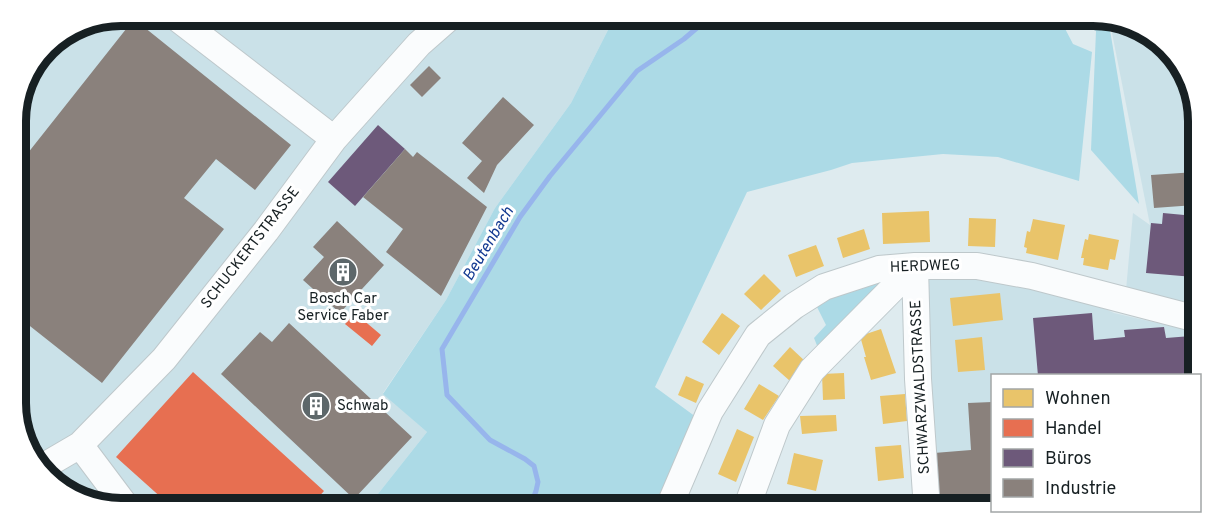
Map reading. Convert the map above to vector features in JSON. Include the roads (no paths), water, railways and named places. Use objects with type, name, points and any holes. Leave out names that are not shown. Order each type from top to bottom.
[{"type":"street","points":[[186,25],[334,139]]},
{"type":"street","name":"SCHUCKERTSTRASSE","points":[[47,464],[80,445],[164,359],[266,231],[334,139],[420,44],[441,25]]},
{"type":"street","points":[[750,498],[777,425],[812,370],[915,266]]},
{"type":"street","name":"HERDWEG","points":[[673,498],[710,411],[758,335],[794,306],[824,287],[879,269],[915,266],[977,266],[1032,276],[1187,316]]},
{"type":"street","name":"SCHWARZWALDSTRASSE","points":[[915,266],[918,379],[926,498]]},
{"type":"street","points":[[80,445],[120,498]]},
{"type":"waterway","name":"Beutenbach","points":[[533,498],[538,482],[534,466],[490,440],[447,395],[442,349],[520,217],[550,176],[637,71],[700,25]]},
{"type":"place","name":"Bosch Car Service Faber","points":[[343,272]]},
{"type":"place","name":"Schwab","points":[[316,406]]}]
